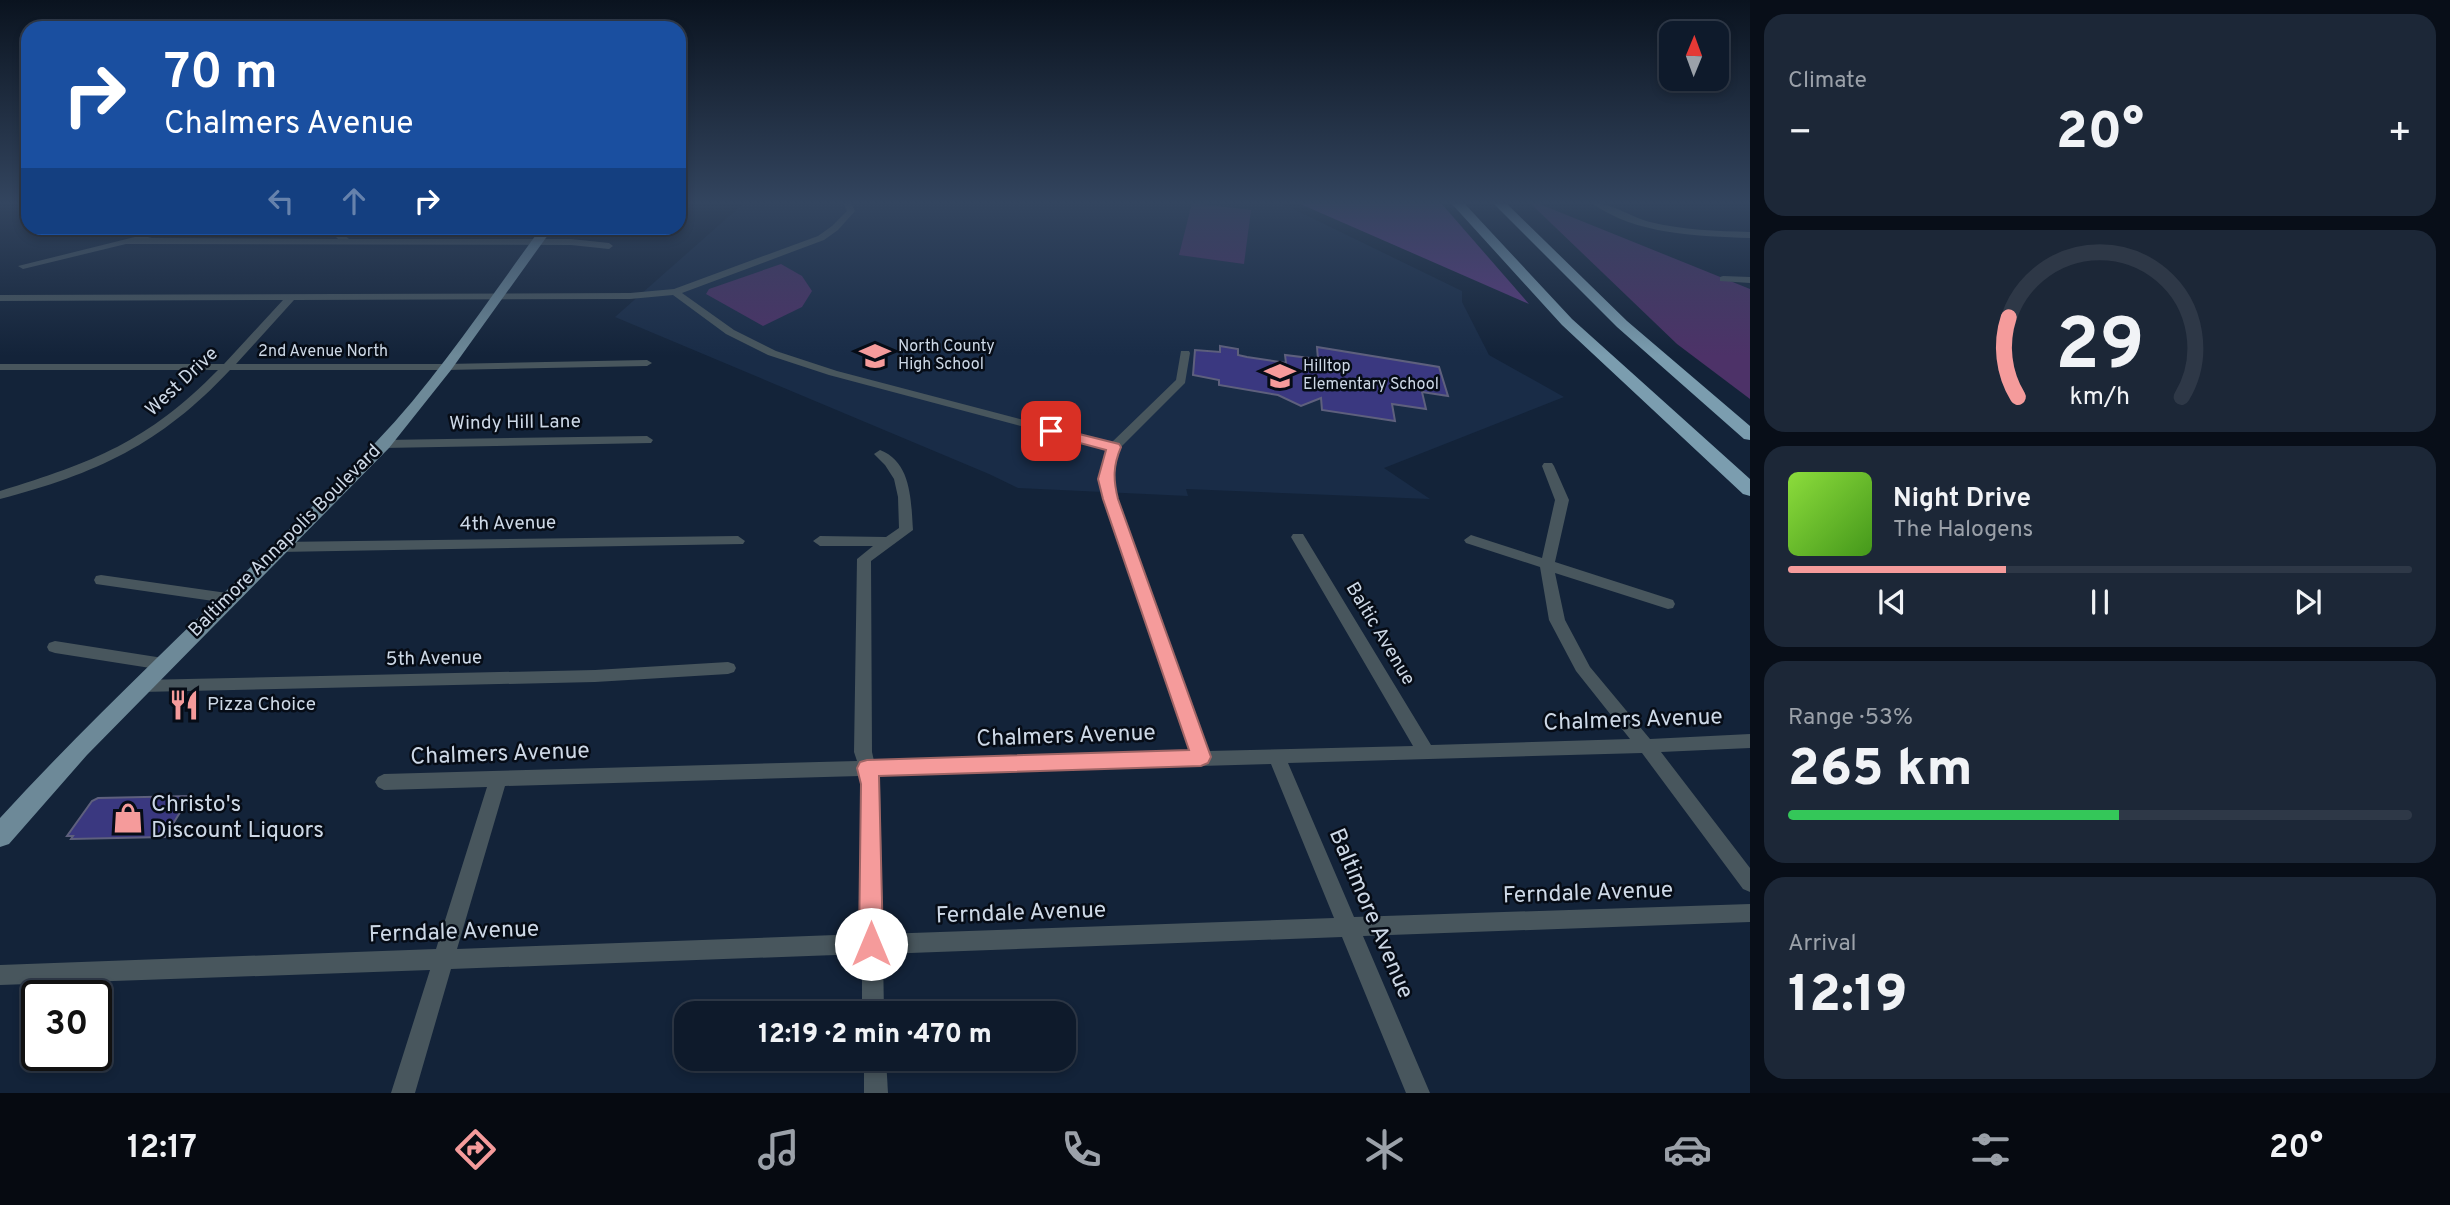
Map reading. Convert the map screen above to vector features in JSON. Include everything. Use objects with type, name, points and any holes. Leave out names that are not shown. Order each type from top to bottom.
[{"type":"highway","points":[[1504,254],[1567,322],[1750,490]]},
{"type":"highway","points":[[1551,254],[1622,324],[1750,435]]},
{"type":"main road","name":"Baltimore Annapolis Boulevard","points":[[0,836],[141,686],[383,444],[446,367],[528,254]]},
{"type":"street","points":[[23,265],[70,254]]},
{"type":"street","points":[[0,298],[630,296],[675,292],[778,254]]},
{"type":"street","points":[[1723,279],[1750,280]]},
{"type":"street","points":[[675,292],[730,332],[772,353],[833,373],[1114,447]]},
{"type":"street","name":"West Drive","points":[[0,495],[87,467],[139,442],[171,420],[291,297]]},
{"type":"street","points":[[1185,353],[1181,381],[1114,447],[1105,479],[1201,757]]},
{"type":"street","name":"2nd Avenue North","points":[[0,367],[446,367],[646,363]]},
{"type":"street","name":"Windy Hill Lane","points":[[383,444],[647,440]]},
{"type":"street","points":[[873,1001],[871,784],[863,752],[864,559],[906,530],[902,477],[895,464],[880,454]]},
{"type":"street","points":[[1548,466],[1562,500],[1547,566],[1557,620],[1584,671],[1646,746],[1750,883]]},
{"type":"street","name":"Baltic Avenue","points":[[1298,537],[1426,752]]},
{"type":"street","points":[[1471,540],[1668,604]]},
{"type":"street","name":"4th Avenue","points":[[279,547],[738,541]]},
{"type":"street","points":[[820,541],[888,542]]},
{"type":"street","points":[[101,580],[228,598]]},
{"type":"street","points":[[55,647],[163,664]]},
{"type":"street","name":"5th Avenue","points":[[141,686],[595,676],[728,668]]},
{"type":"street","name":"Chalmers Avenue","points":[[384,782],[1750,741]]},
{"type":"street","name":"Baltimore Avenue","points":[[1276,755],[1418,1093]]},
{"type":"street","points":[[403,1093],[498,779]]},
{"type":"street","name":"Ferndale Avenue","points":[[0,975],[1750,913]]},
{"type":"street","points":[[875,1071],[876,1093]]},
{"type":"shaded area","points":[[686,254],[1386,254],[1462,291],[1462,302],[1489,355],[1564,397],[1384,468],[1430,499],[1186,489],[1188,496],[1018,488],[615,317]]},
{"type":"shaded area","points":[[1179,254],[1245,254],[1244,264]]},
{"type":"shaded area","points":[[1415,254],[1485,254],[1529,304]]},
{"type":"shaded area","points":[[1583,254],[1663,254],[1750,289],[1750,399],[1677,344]]},
{"type":"shaded area","points":[[781,264],[802,276],[812,291],[802,307],[763,326],[706,294],[709,289]]},
{"type":"building","name":"Hilltop Elementary School","points":[[1220,346],[1238,349],[1238,355],[1286,363],[1285,355],[1318,359],[1317,347],[1439,367],[1448,396],[1422,392],[1426,409],[1392,404],[1395,421],[1322,410],[1321,398],[1301,406],[1278,395],[1219,385],[1219,380],[1193,375],[1195,350],[1220,352]]},
{"type":"building","name":"Christo's Discount Liquors","points":[[190,796],[165,837],[71,839],[73,836],[67,836],[92,801],[98,798]]},
{"type":"place","name":"North County High School","points":[[875,356]]},
{"type":"place","name":"Hilltop Elementary School","points":[[1280,376]]},
{"type":"place","name":"Pizza Choice","points":[[184,705]]},
{"type":"place","name":"Christo's Discount Liquors","points":[[128,818]]},
{"type":"route","points":[[871,944],[871,784],[867,768],[1201,757],[1110,499],[1105,479],[1114,447],[1051,431]]}]
